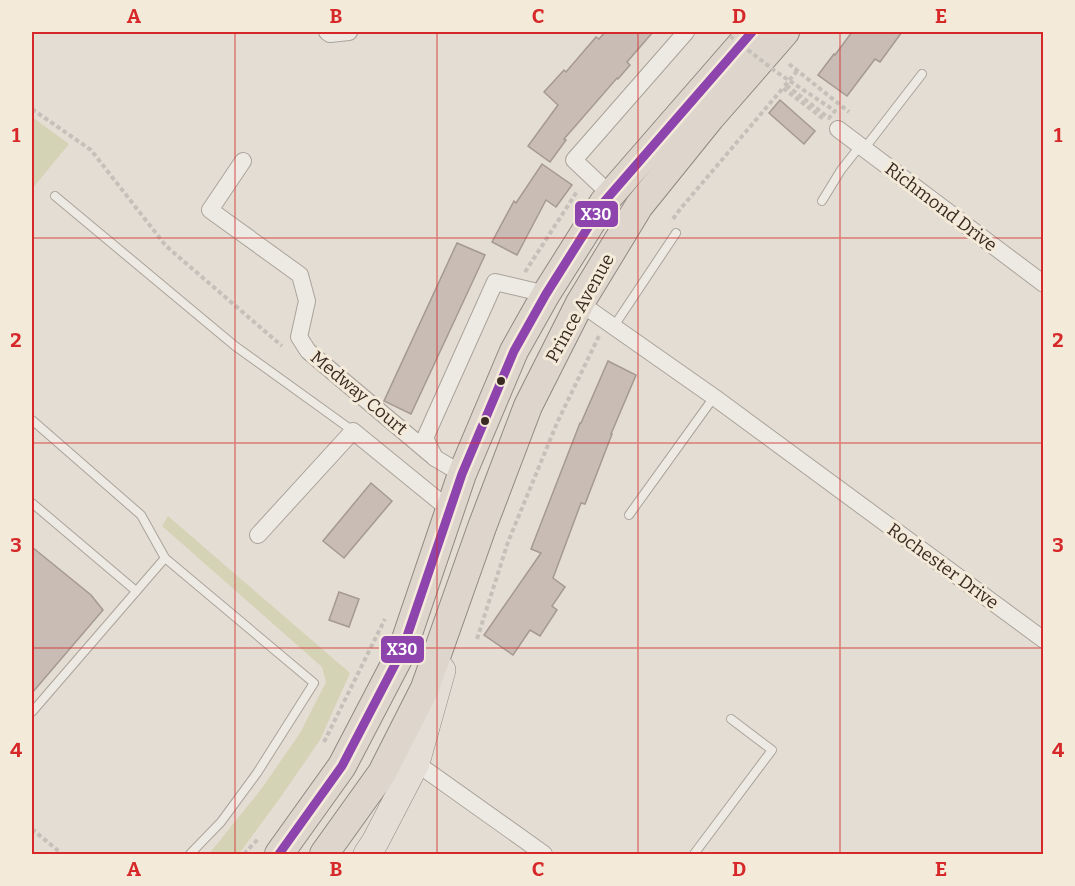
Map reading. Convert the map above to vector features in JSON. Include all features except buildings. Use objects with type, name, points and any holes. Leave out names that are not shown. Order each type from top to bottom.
[{"type":"highway","name":"Prince Avenue","points":[[279,855],[342,766],[402,651],[462,474],[514,351],[546,294],[604,202],[759,37]]},
{"type":"highway","name":"Prince Avenue","points":[[324,855],[382,772],[424,688],[528,406],[580,303],[639,206],[710,118],[759,37]]},
{"type":"main road","name":"Prince Avenue","points":[[367,855],[416,763],[472,558]]},
{"type":"street","points":[[327,32],[330,34],[349,32]]},
{"type":"street","points":[[611,195],[574,160],[686,32]]},
{"type":"street","name":"Richmond Drive","points":[[838,129],[1044,284]]},
{"type":"street","name":"Medway Court","points":[[243,161],[210,210],[300,275],[307,301],[299,337],[308,351],[435,458]]},
{"type":"street","name":"Prince Avenue","points":[[435,458],[425,438],[495,282],[546,294]]},
{"type":"street","name":"Rochester Drive","points":[[580,303],[714,397],[1044,640]]},
{"type":"street","points":[[258,535],[353,431],[450,510]]},
{"type":"street","points":[[435,458],[462,474]]},
{"type":"street","points":[[416,763],[544,855]]},
{"type":"lane","points":[[822,201],[841,170],[862,148],[922,74]]},
{"type":"lane","points":[[55,196],[235,346],[353,431]]},
{"type":"lane","points":[[610,323],[676,233]]},
{"type":"lane","points":[[630,515],[714,397]]},
{"type":"lane","points":[[32,420],[141,515],[165,558],[314,683],[257,773],[221,822],[190,855]]},
{"type":"lane","points":[[32,503],[136,591]]},
{"type":"lane","points":[[32,712],[165,558]]},
{"type":"lane","points":[[694,855],[772,750],[731,719]]},
{"type":"path","points":[[759,37],[850,112],[838,129],[784,87]]},
{"type":"path","points":[[759,37],[775,71],[835,111],[829,118],[784,87]]},
{"type":"path","points":[[668,226],[797,70]]},
{"type":"path","points":[[32,109],[91,150],[166,246],[284,347]]},
{"type":"path","points":[[477,639],[508,542],[557,423],[610,323]]},
{"type":"path","points":[[32,829],[62,855]]},
{"type":"shaded area","points":[[32,117],[69,144],[32,189]]},
{"type":"shaded area","points":[[168,516],[350,673],[320,740],[239,854],[209,854],[262,788],[300,733],[326,682],[322,667],[162,526]]},
{"type":"transit line","name":"X30","points":[[279,854],[342,766],[402,651],[462,474],[514,351],[546,294],[604,202],[752,32]]}]
